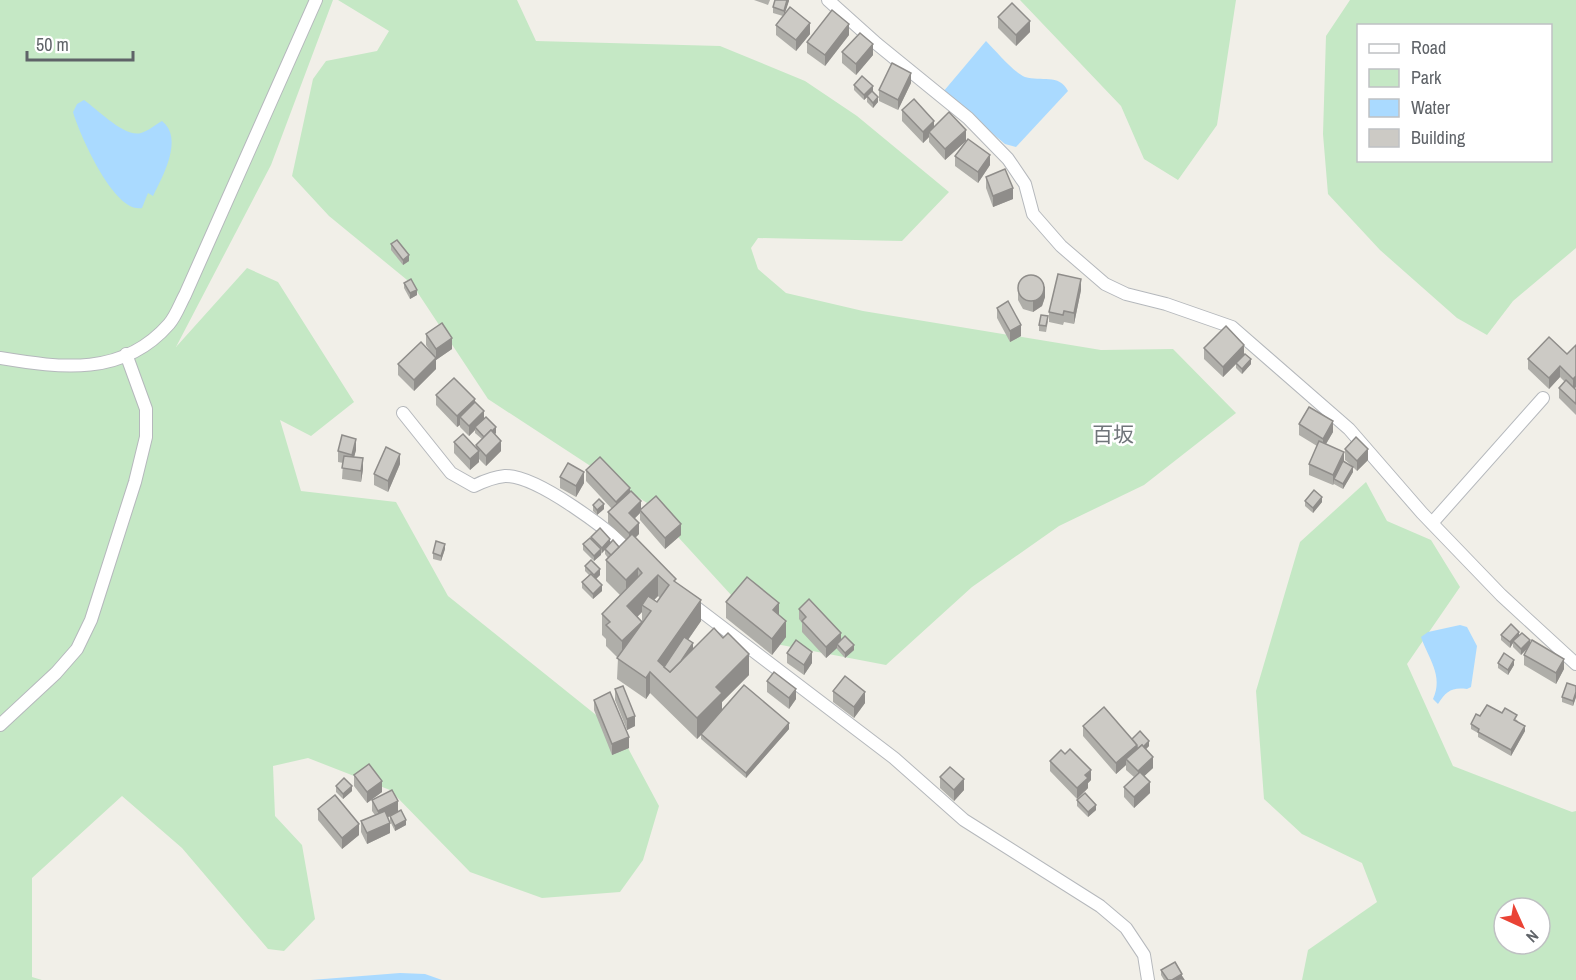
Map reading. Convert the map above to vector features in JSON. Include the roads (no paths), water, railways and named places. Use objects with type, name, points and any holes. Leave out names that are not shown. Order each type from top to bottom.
[{"type":"street","points":[[0,358],[67,368],[94,365],[126,354],[148,342],[170,323],[316,0]]},
{"type":"street","points":[[828,0],[876,44],[968,118],[1000,151],[1024,184],[1033,214],[1061,246],[1105,284],[1126,294],[1167,304],[1232,327],[1349,429],[1432,523],[1501,595],[1576,664]]},
{"type":"street","points":[[0,725],[56,673],[77,649],[91,620],[135,482],[146,437],[146,409],[126,354]]},
{"type":"street","points":[[1432,523],[1543,398]]},
{"type":"street","points":[[403,413],[451,473],[474,486],[487,479],[507,476],[536,484],[590,519],[647,565]]},
{"type":"street","points":[[680,594],[705,616],[894,758],[964,820],[1100,906],[1126,928],[1144,955],[1148,980]]},
{"type":"water","points":[[986,41],[1020,74],[1025,77],[1055,80],[1064,85],[1068,91],[1016,147],[1005,144],[943,92]]},
{"type":"water","points":[[84,100],[111,122],[127,131],[141,133],[162,121],[168,128],[171,137],[170,157],[153,196],[148,193],[142,208],[131,206],[120,198],[99,170],[82,137],[73,112],[77,104]]},
{"type":"water","points":[[1460,625],[1467,627],[1477,646],[1471,687],[1450,691],[1438,704],[1433,699],[1437,683],[1434,667],[1421,637],[1428,632]]},
{"type":"water","points":[[400,973],[425,974],[442,980],[311,980]]},
{"type":"district","name":"百坂","points":[[1113,434]]}]
